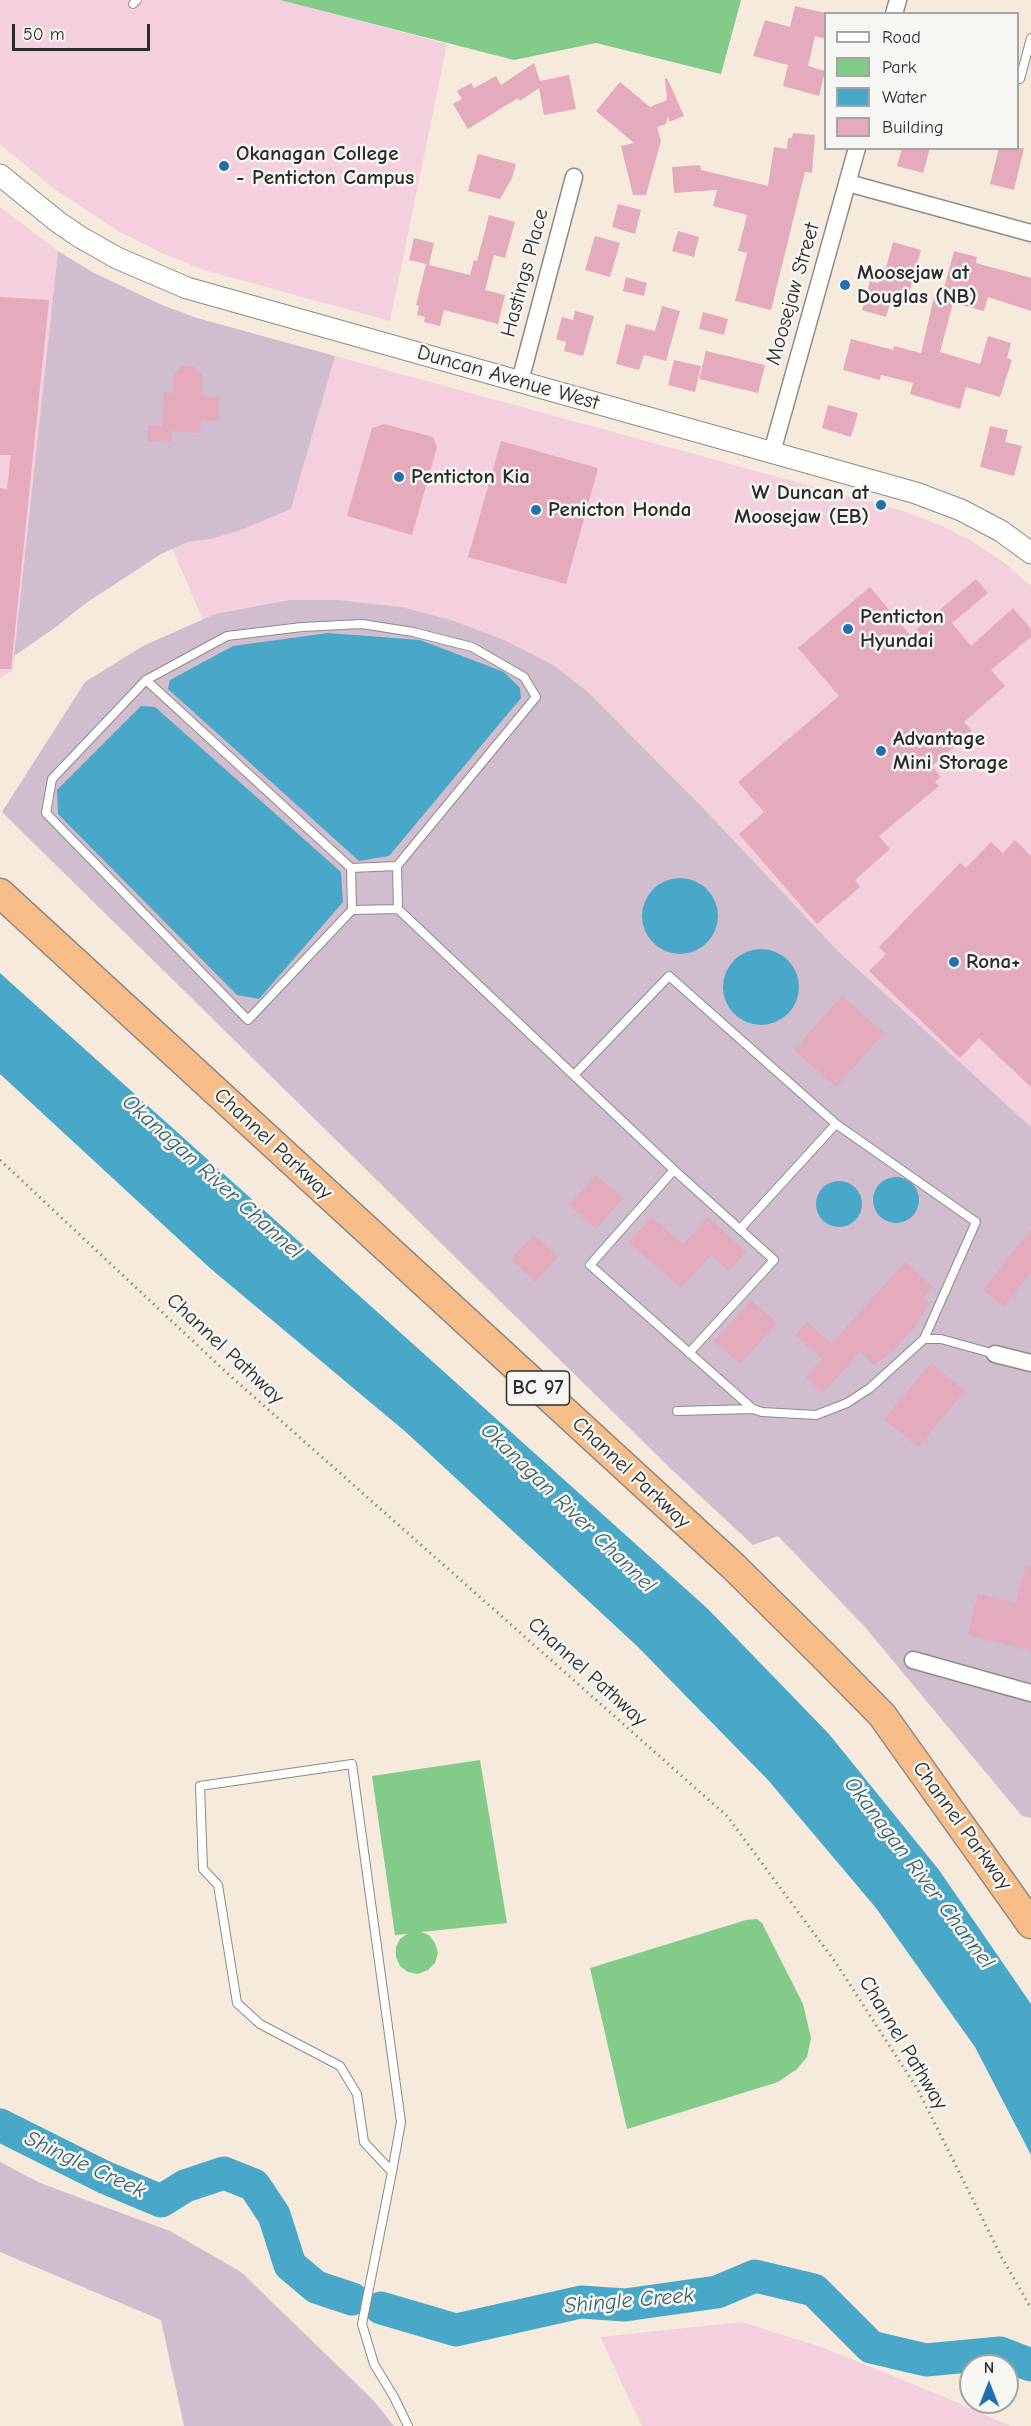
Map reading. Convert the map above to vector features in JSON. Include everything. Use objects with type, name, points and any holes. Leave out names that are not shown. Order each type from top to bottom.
[{"type":"highway","name":"Channel Parkway","points":[[0,893],[733,1566],[816,1648],[882,1715],[1031,1923]]},
{"type":"street","name":"Moosejaw Street","points":[[772,452],[856,150]]},
{"type":"street","name":"Duncan Avenue West","points":[[0,175],[65,227],[117,258],[153,275],[227,300],[916,493],[961,510],[1001,531],[1031,553]]},
{"type":"street","name":"Hastings Place","points":[[520,381],[574,177]]},
{"type":"street","points":[[848,183],[1031,233]]},
{"type":"street","points":[[995,1354],[1031,1363]]},
{"type":"street","points":[[913,1660],[1031,1693]]},
{"type":"lane","points":[[1031,38],[1019,78],[1031,82]]},
{"type":"lane","points":[[351,867],[352,910],[248,1020],[46,813],[52,779],[146,680],[227,636],[302,627],[362,624],[413,632],[472,647],[524,676],[536,698],[397,866],[398,909]]},
{"type":"lane","points":[[146,680],[351,867],[397,866]]},
{"type":"lane","points":[[352,910],[398,909],[674,1170],[774,1260],[689,1353]]},
{"type":"lane","points":[[574,1075],[669,976],[836,1124],[976,1222],[924,1339],[870,1388],[816,1415],[785,1415],[753,1409],[677,1411]]},
{"type":"lane","points":[[740,1229],[836,1124]]},
{"type":"lane","points":[[674,1170],[590,1266],[753,1409]]},
{"type":"lane","points":[[924,1339],[941,1339],[995,1354]]},
{"type":"lane","points":[[392,2172],[364,2142],[357,2094],[340,2066],[260,2024],[237,2003],[218,1885],[203,1869],[200,1786],[352,1764],[401,2122],[392,2172],[362,2324],[374,2364],[408,2426]]},
{"type":"path","name":"Channel Pathway","points":[[0,1160],[227,1373],[727,1816],[836,1963],[918,2090],[1002,2258],[1031,2308]]},
{"type":"shaded area","name":"Okanagan College - Penticton Campus","points":[[0,0],[280,0],[447,44],[390,321],[204,270],[162,253],[118,231],[54,189],[0,144]]},
{"type":"shaded area","points":[[0,207],[58,251],[13,670],[0,678]]},
{"type":"shaded area","points":[[58,251],[94,273],[162,305],[197,318],[335,356],[291,509],[238,531],[211,539],[188,542],[161,554],[86,603],[14,656]]},
{"type":"shaded area","points":[[335,356],[906,512],[970,540],[1001,560],[1031,586],[1031,1127],[837,950],[706,811],[587,691],[553,665],[451,620],[402,607],[338,600],[289,600],[215,614],[203,620],[172,548],[188,542],[211,539],[291,509]]},
{"type":"shaded area","points":[[289,600],[338,600],[402,607],[451,620],[504,640],[553,665],[587,691],[706,811],[837,950],[1031,1127],[1031,1818],[1022,1816],[864,1626],[778,1536],[753,1545],[671,1469],[2,812],[85,682],[143,646],[215,614]]},
{"type":"shaded area","points":[[0,2162],[40,2183],[170,2231],[241,2272],[373,2400],[394,2426],[184,2426],[161,2320],[0,2252]]},
{"type":"shaded area","points":[[742,2322],[824,2348],[937,2394],[959,2404],[959,2414],[983,2414],[1011,2426],[642,2426],[600,2337]]},
{"type":"green space","points":[[280,0],[741,0],[721,74],[596,43],[514,60]]},
{"type":"green space","points":[[480,1760],[507,1923],[421,1932],[429,1935],[435,1943],[438,1953],[435,1963],[428,1970],[418,1974],[408,1972],[400,1966],[396,1957],[396,1947],[400,1939],[407,1934],[395,1935],[372,1776]]},
{"type":"green space","points":[[757,1919],[762,1923],[803,2004],[811,2038],[807,2057],[797,2069],[778,2082],[627,2129],[590,1968],[746,1920]]},
{"type":"water","points":[[328,633],[420,640],[504,672],[520,688],[521,698],[389,856],[359,861],[168,689],[170,680],[233,646]]},
{"type":"water","points":[[141,706],[155,707],[341,872],[343,902],[259,999],[237,995],[58,814],[57,790]]},
{"type":"water","points":[[673,878],[687,878],[701,884],[712,895],[718,909],[715,931],[707,943],[687,954],[673,954],[659,948],[648,937],[642,923],[642,909],[648,895],[659,884]]},
{"type":"water","points":[[754,949],[768,949],[782,955],[793,966],[799,980],[796,1002],[788,1014],[768,1025],[754,1025],[740,1019],[729,1008],[723,994],[723,980],[729,966],[740,955]]},
{"type":"water","name":"Okanagan River Channel","points":[[0,973],[708,1609],[829,1734],[939,1870],[1031,2004],[1031,2155],[975,2047],[876,1908],[768,1780],[637,1646],[407,1433],[211,1269],[0,1074]]},
{"type":"water","points":[[896,1177],[912,1184],[919,1200],[912,1216],[896,1223],[880,1216],[873,1200],[880,1184]]},
{"type":"water","points":[[839,1181],[855,1188],[862,1204],[855,1220],[839,1227],[823,1220],[816,1204],[823,1188]]},
{"type":"building","points":[[795,6],[824,13],[824,39],[815,36],[808,66],[824,71],[819,96],[783,86],[788,65],[753,56],[765,20],[790,27]]},
{"type":"building","points":[[534,63],[540,81],[569,75],[576,109],[544,115],[539,88],[520,101],[518,98],[468,129],[453,104],[462,99],[457,91],[471,83],[474,88],[496,76],[501,85]]},
{"type":"building","points":[[667,78],[684,116],[669,122],[668,115],[666,124],[657,127],[661,141],[646,195],[633,195],[621,146],[634,143],[596,111],[620,82],[650,107],[667,100],[665,79]]},
{"type":"building","points":[[793,133],[815,135],[812,173],[805,172],[771,310],[735,301],[747,253],[738,251],[747,215],[713,206],[717,190],[674,193],[672,167],[700,165],[701,170],[768,186],[774,147],[787,149],[788,138],[792,138]]},
{"type":"building","points":[[1024,148],[1014,190],[990,184],[998,150]]},
{"type":"building","points":[[901,150],[929,150],[923,173],[897,166]]},
{"type":"building","points":[[478,154],[516,164],[512,178],[500,199],[468,191]]},
{"type":"building","points":[[618,204],[641,210],[635,234],[612,227]]},
{"type":"building","points":[[489,215],[515,222],[505,258],[494,255],[485,290],[505,295],[498,324],[444,310],[440,326],[424,322],[425,317],[417,315],[419,306],[416,305],[426,264],[409,260],[414,238],[434,243],[429,265],[470,275],[474,260],[477,261]]},
{"type":"building","points":[[678,231],[699,237],[694,257],[672,251]]},
{"type":"building","points":[[595,236],[620,243],[610,277],[585,270]]},
{"type":"building","points":[[893,242],[921,250],[906,304],[891,300],[886,317],[862,310],[870,281],[878,283],[882,267],[886,268]]},
{"type":"building","points":[[954,251],[977,257],[976,263],[1031,278],[1031,311],[988,297],[984,311],[953,303],[940,352],[980,364],[988,336],[1011,343],[1007,358],[1012,360],[1000,397],[966,387],[960,409],[910,394],[913,383],[881,375],[880,380],[843,370],[851,339],[893,350],[894,346],[921,353],[934,297],[941,299]]},
{"type":"building","points":[[626,277],[647,283],[644,296],[623,291]]},
{"type":"building","points":[[0,297],[49,300],[11,669],[0,669],[0,488],[7,489],[11,455],[0,455]]},
{"type":"building","points":[[662,306],[680,311],[666,361],[644,355],[639,370],[616,364],[626,324],[655,331]]},
{"type":"building","points":[[575,311],[594,316],[583,356],[564,351],[566,342],[556,339],[562,317],[573,320]]},
{"type":"building","points":[[703,312],[728,319],[724,335],[699,329]]},
{"type":"building","points":[[706,351],[765,365],[758,393],[699,379]]},
{"type":"building","points":[[674,360],[701,366],[695,392],[668,385]]},
{"type":"building","points":[[183,366],[193,366],[203,376],[202,396],[220,397],[218,421],[201,420],[200,433],[172,431],[171,443],[147,441],[148,425],[162,426],[164,392],[173,393],[174,374]]},
{"type":"building","points":[[828,405],[858,413],[851,437],[822,428]]},
{"type":"building","points":[[384,424],[433,437],[437,447],[412,535],[347,516],[372,428]]},
{"type":"building","points":[[990,426],[1008,430],[1005,442],[1022,446],[1014,476],[980,467]]},
{"type":"building","points":[[501,441],[598,468],[566,584],[468,557]]},
{"type":"building","name":"Advantage Mini Storage","points":[[976,579],[988,593],[952,623],[971,646],[1013,608],[1031,629],[1031,637],[991,670],[1005,686],[964,722],[972,731],[932,766],[941,777],[935,782],[939,786],[879,836],[890,849],[855,880],[860,887],[817,924],[739,834],[764,812],[738,782],[839,696],[798,648],[870,587],[910,635]]},
{"type":"building","name":"Rona+","points":[[1015,840],[1031,856],[1031,1087],[979,1038],[960,1058],[869,971],[886,954],[879,947],[960,863],[966,868],[991,842],[1003,853]]},
{"type":"building","points":[[842,996],[884,1033],[836,1087],[794,1050]]},
{"type":"building","points":[[596,1175],[623,1198],[596,1229],[569,1205]]},
{"type":"building","points":[[652,1217],[683,1245],[708,1217],[746,1252],[729,1271],[711,1255],[681,1288],[629,1242]]},
{"type":"building","points":[[1031,1229],[1031,1272],[1004,1306],[983,1290]]},
{"type":"building","points":[[534,1235],[558,1257],[535,1282],[511,1259]]},
{"type":"building","points":[[905,1262],[933,1287],[923,1298],[929,1303],[916,1326],[892,1352],[874,1365],[860,1352],[823,1393],[806,1377],[822,1359],[795,1335],[807,1322],[831,1344]]},
{"type":"building","points":[[751,1300],[777,1323],[740,1364],[714,1341]]},
{"type":"building","points":[[931,1363],[965,1391],[918,1447],[884,1419]]},
{"type":"building","points":[[1026,1566],[1031,1567],[1031,1651],[968,1635],[978,1594],[1016,1603]]},
{"type":"waterway","name":"Shingle Creek","points":[[0,2125],[104,2177],[161,2201],[185,2186],[224,2173],[254,2185],[274,2215],[290,2265],[316,2287],[352,2299]]},
{"type":"waterway","name":"Shingle Creek","points":[[381,2308],[456,2330],[581,2302],[625,2305],[717,2292],[755,2276],[814,2290],[871,2347],[926,2360],[1000,2353],[1031,2365]]},
{"type":"place","name":"Okanagan College - Penticton Campus","points":[[224,166]]},
{"type":"place","name":"Moosejaw at Douglas (NB)","points":[[845,285]]},
{"type":"place","name":"Penticton Kia","points":[[399,477]]},
{"type":"place","name":"W Duncan at Moosejaw (EB)","points":[[881,505]]},
{"type":"place","name":"Penicton Honda","points":[[536,510]]},
{"type":"place","name":"Penticton Hyundai","points":[[848,629]]},
{"type":"place","name":"Advantage Mini Storage","points":[[881,751]]},
{"type":"place","name":"Rona+","points":[[954,962]]}]
